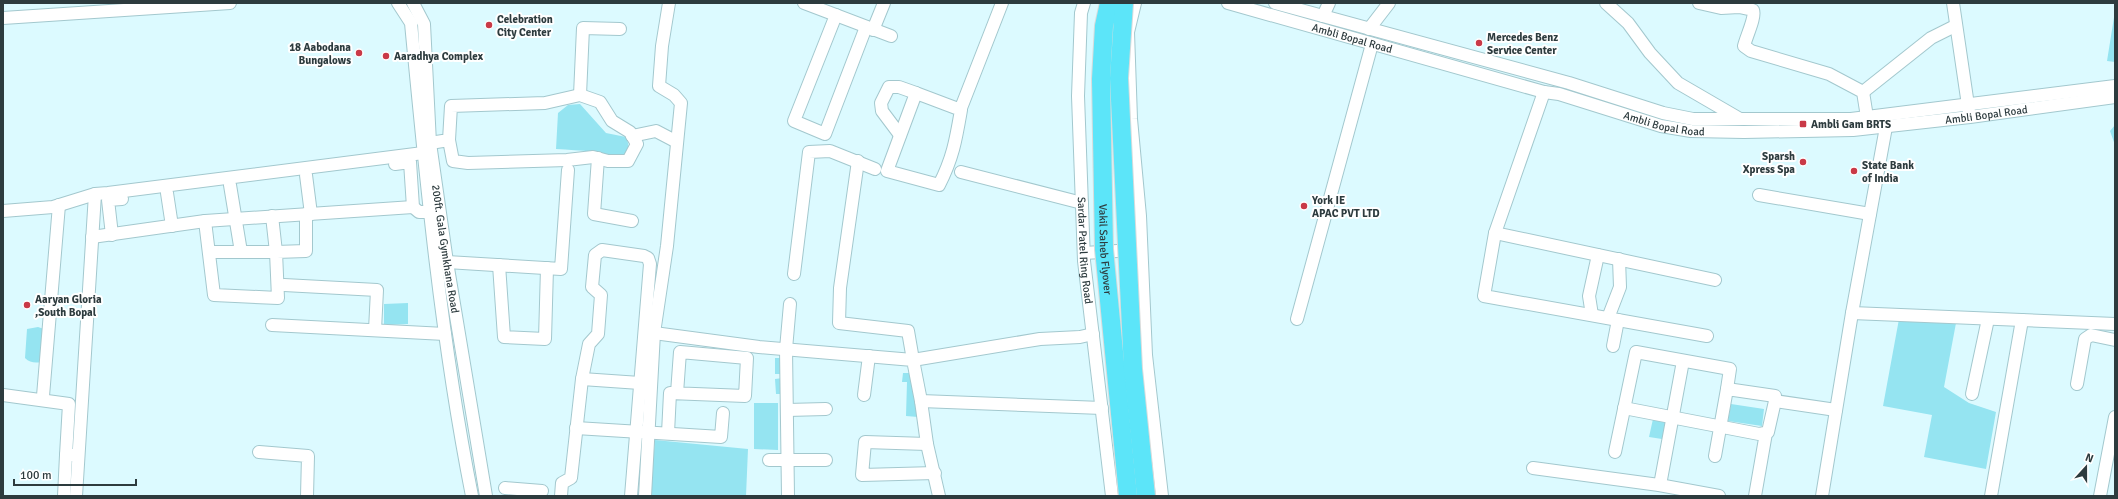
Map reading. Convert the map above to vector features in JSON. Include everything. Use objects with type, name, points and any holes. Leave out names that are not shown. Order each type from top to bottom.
[{"type":"highway","name":"Vakil Saheb Flyover","points":[[1109,3],[1104,26],[1101,79],[1104,249],[1128,496]]},
{"type":"highway","name":"Vakil Saheb Flyover","points":[[1124,3],[1121,33],[1120,94],[1133,369],[1146,496]]},
{"type":"street","points":[[3,18],[105,7],[230,3]]},
{"type":"street","points":[[398,3],[411,23],[427,148],[429,212],[461,441],[472,496]]},
{"type":"street","name":"200ft. Gala Gymkhana Road","points":[[413,3],[424,24],[427,148],[486,496]]},
{"type":"street","points":[[645,496],[654,333],[667,246],[681,103],[674,95],[659,86],[662,46],[669,3]]},
{"type":"street","points":[[804,3],[892,36]]},
{"type":"street","points":[[836,16],[794,122],[825,134],[840,91],[869,28],[884,3]]},
{"type":"street","points":[[916,93],[887,171],[939,185],[951,161],[961,110],[1002,3]]},
{"type":"street","name":"Sardar Patel Ring Road","points":[[1084,3],[1081,13],[1078,96],[1084,253],[1112,496]]},
{"type":"street","points":[[1135,3],[1128,32],[1131,119],[1141,250],[1146,355],[1162,496]]},
{"type":"street","name":"Ambli Bopal Road","points":[[1228,3],[1544,92],[1559,94],[1661,126],[1691,131],[1852,125],[1867,117],[2115,86]]},
{"type":"street","name":"Ambli Bopal Road","points":[[1275,3],[1569,83],[1663,113],[1693,119],[1886,127],[2115,97]]},
{"type":"street","points":[[1323,16],[1329,3]]},
{"type":"street","points":[[1369,29],[1389,3]]},
{"type":"street","points":[[1606,3],[1628,22],[1650,53],[1678,82],[1741,120]]},
{"type":"street","points":[[1699,3],[1721,8],[1739,7],[1752,10],[1754,17],[1744,46],[1751,51],[1829,74],[1863,92]]},
{"type":"street","points":[[1953,3],[1955,26],[1970,117]]},
{"type":"street","points":[[1863,92],[1931,38],[1955,26]]},
{"type":"street","points":[[580,95],[583,28],[620,30]]},
{"type":"street","points":[[1297,319],[1372,44]]},
{"type":"street","points":[[900,135],[882,111],[881,103],[889,87],[899,87],[961,110]]},
{"type":"street","points":[[1544,92],[1495,233],[1484,296],[1708,336]]},
{"type":"street","points":[[1863,92],[1867,117]]},
{"type":"street","points":[[580,95],[600,102],[612,121],[630,132],[632,136],[637,144],[628,161],[608,161],[593,157],[567,160],[468,163],[453,161],[449,140],[451,106],[545,103],[580,95]]},
{"type":"street","points":[[1822,496],[1852,313],[1886,127]]},
{"type":"street","points":[[632,136],[656,131],[677,142]]},
{"type":"street","points":[[3,211],[59,205],[94,194],[427,148],[449,140]]},
{"type":"street","points":[[794,274],[809,152],[830,151],[875,169]]},
{"type":"street","points":[[598,158],[594,214],[632,221]]},
{"type":"street","points":[[858,161],[840,288],[839,323],[908,331],[921,401],[927,444],[935,472],[939,496]]},
{"type":"street","points":[[112,235],[108,200],[410,162],[413,207]]},
{"type":"street","points":[[447,262],[561,269],[568,170]]},
{"type":"street","points":[[961,172],[1082,203]]},
{"type":"street","points":[[209,252],[306,251],[309,214],[306,175]]},
{"type":"street","points":[[230,185],[241,252]]},
{"type":"street","points":[[167,193],[172,226]]},
{"type":"street","points":[[76,496],[94,194]]},
{"type":"street","points":[[1759,195],[1870,214]]},
{"type":"street","points":[[43,396],[59,205]]},
{"type":"street","points":[[92,237],[205,221],[272,216],[413,207],[419,212],[429,212]]},
{"type":"street","points":[[205,221],[214,295],[278,298],[276,252],[272,216]]},
{"type":"street","points":[[1495,233],[1715,280]]},
{"type":"street","points":[[561,496],[562,483],[571,478],[582,379],[589,344],[598,334],[601,295],[592,287],[595,255],[602,250],[644,256],[648,258],[650,264],[631,496]]},
{"type":"street","points":[[1084,253],[1141,250]]},
{"type":"street","points":[[1592,315],[1589,304],[1590,290],[1598,255]]},
{"type":"street","points":[[1613,346],[1613,319],[1620,286],[1619,260]]},
{"type":"street","points":[[499,265],[504,336],[545,339],[548,268]]},
{"type":"street","points":[[284,285],[377,290],[375,330]]},
{"type":"street","points":[[788,496],[786,349],[790,304]]},
{"type":"street","points":[[1852,313],[2115,324]]},
{"type":"street","points":[[1972,394],[1988,319]]},
{"type":"street","points":[[1991,496],[2022,320]]},
{"type":"street","points":[[272,325],[445,334]]},
{"type":"street","points":[[654,333],[786,349],[913,360],[1040,339],[1080,337],[1093,334]]},
{"type":"street","points":[[2077,384],[2085,339],[2088,336],[2115,340]]},
{"type":"street","points":[[668,433],[670,393],[745,396],[747,358],[680,352],[677,393]]},
{"type":"street","points":[[1614,452],[1636,352],[1730,369],[1715,456]]},
{"type":"street","points":[[864,394],[869,356]]},
{"type":"street","points":[[1660,485],[1683,361]]},
{"type":"street","points":[[582,379],[640,384]]},
{"type":"street","points":[[1727,389],[1775,396],[1770,428],[1766,434],[1755,496]]},
{"type":"street","points":[[3,395],[69,404],[64,496]]},
{"type":"street","points":[[921,401],[1102,408]]},
{"type":"street","points":[[1775,401],[1836,410]]},
{"type":"street","points":[[1624,408],[1766,434]]},
{"type":"street","points":[[787,410],[826,409]]},
{"type":"street","points":[[576,428],[721,437],[723,413]]},
{"type":"street","points":[[2100,496],[2115,417]]},
{"type":"street","points":[[927,444],[864,442],[862,474],[935,472]]},
{"type":"street","points":[[259,452],[308,456],[306,496]]},
{"type":"street","points":[[66,455],[78,455]]},
{"type":"street","points":[[769,460],[826,460]]},
{"type":"street","points":[[1533,468],[1660,485],[1720,496]]},
{"type":"street","points":[[506,488],[542,490]]},
{"type":"shaded area","points":[[2115,11],[2115,62],[2107,61]]},
{"type":"shaded area","points":[[580,104],[606,133],[626,137],[628,147],[625,154],[618,157],[608,158],[595,152],[556,149],[558,113],[568,105]]},
{"type":"shaded area","points":[[2115,125],[2115,145],[2110,131]]},
{"type":"shaded area","points":[[408,303],[408,324],[384,325],[384,304]]},
{"type":"shaded area","points":[[1899,319],[1956,323],[1944,387],[1969,403],[1996,412],[1986,469],[1924,457],[1932,415],[1883,406]]},
{"type":"shaded area","points":[[38,327],[44,329],[42,362],[33,362],[25,358],[27,329]]},
{"type":"shaded area","points":[[775,358],[782,358],[782,374],[775,374]]},
{"type":"shaded area","points":[[903,373],[912,373],[918,417],[906,416],[907,382],[902,382]]},
{"type":"shaded area","points":[[783,378],[783,394],[776,394],[775,379]]},
{"type":"shaded area","points":[[754,403],[778,403],[778,450],[754,449]]},
{"type":"shaded area","points":[[1731,404],[1764,409],[1762,426],[1728,421]]},
{"type":"shaded area","points":[[1653,419],[1666,422],[1662,439],[1649,437]]},
{"type":"shaded area","points":[[655,440],[748,449],[746,496],[650,496]]},
{"type":"place","name":"Celebration City Center","points":[[489,25]]},
{"type":"place","name":"Mercedes Benz Service Center","points":[[1479,43]]},
{"type":"place","name":"18 Aabodana Bungalows","points":[[359,53]]},
{"type":"place","name":"Aaradhya Complex","points":[[386,56]]},
{"type":"place","name":"Ambli Gam BRTS","points":[[1803,124]]},
{"type":"place","name":"Sparsh Xpress Spa","points":[[1803,162]]},
{"type":"place","name":"State Bank of India","points":[[1854,171]]},
{"type":"place","name":"York IE APAC PVT LTD","points":[[1304,206]]},
{"type":"place","name":"Aaryan Gloria ,South Bopal","points":[[27,305]]}]
